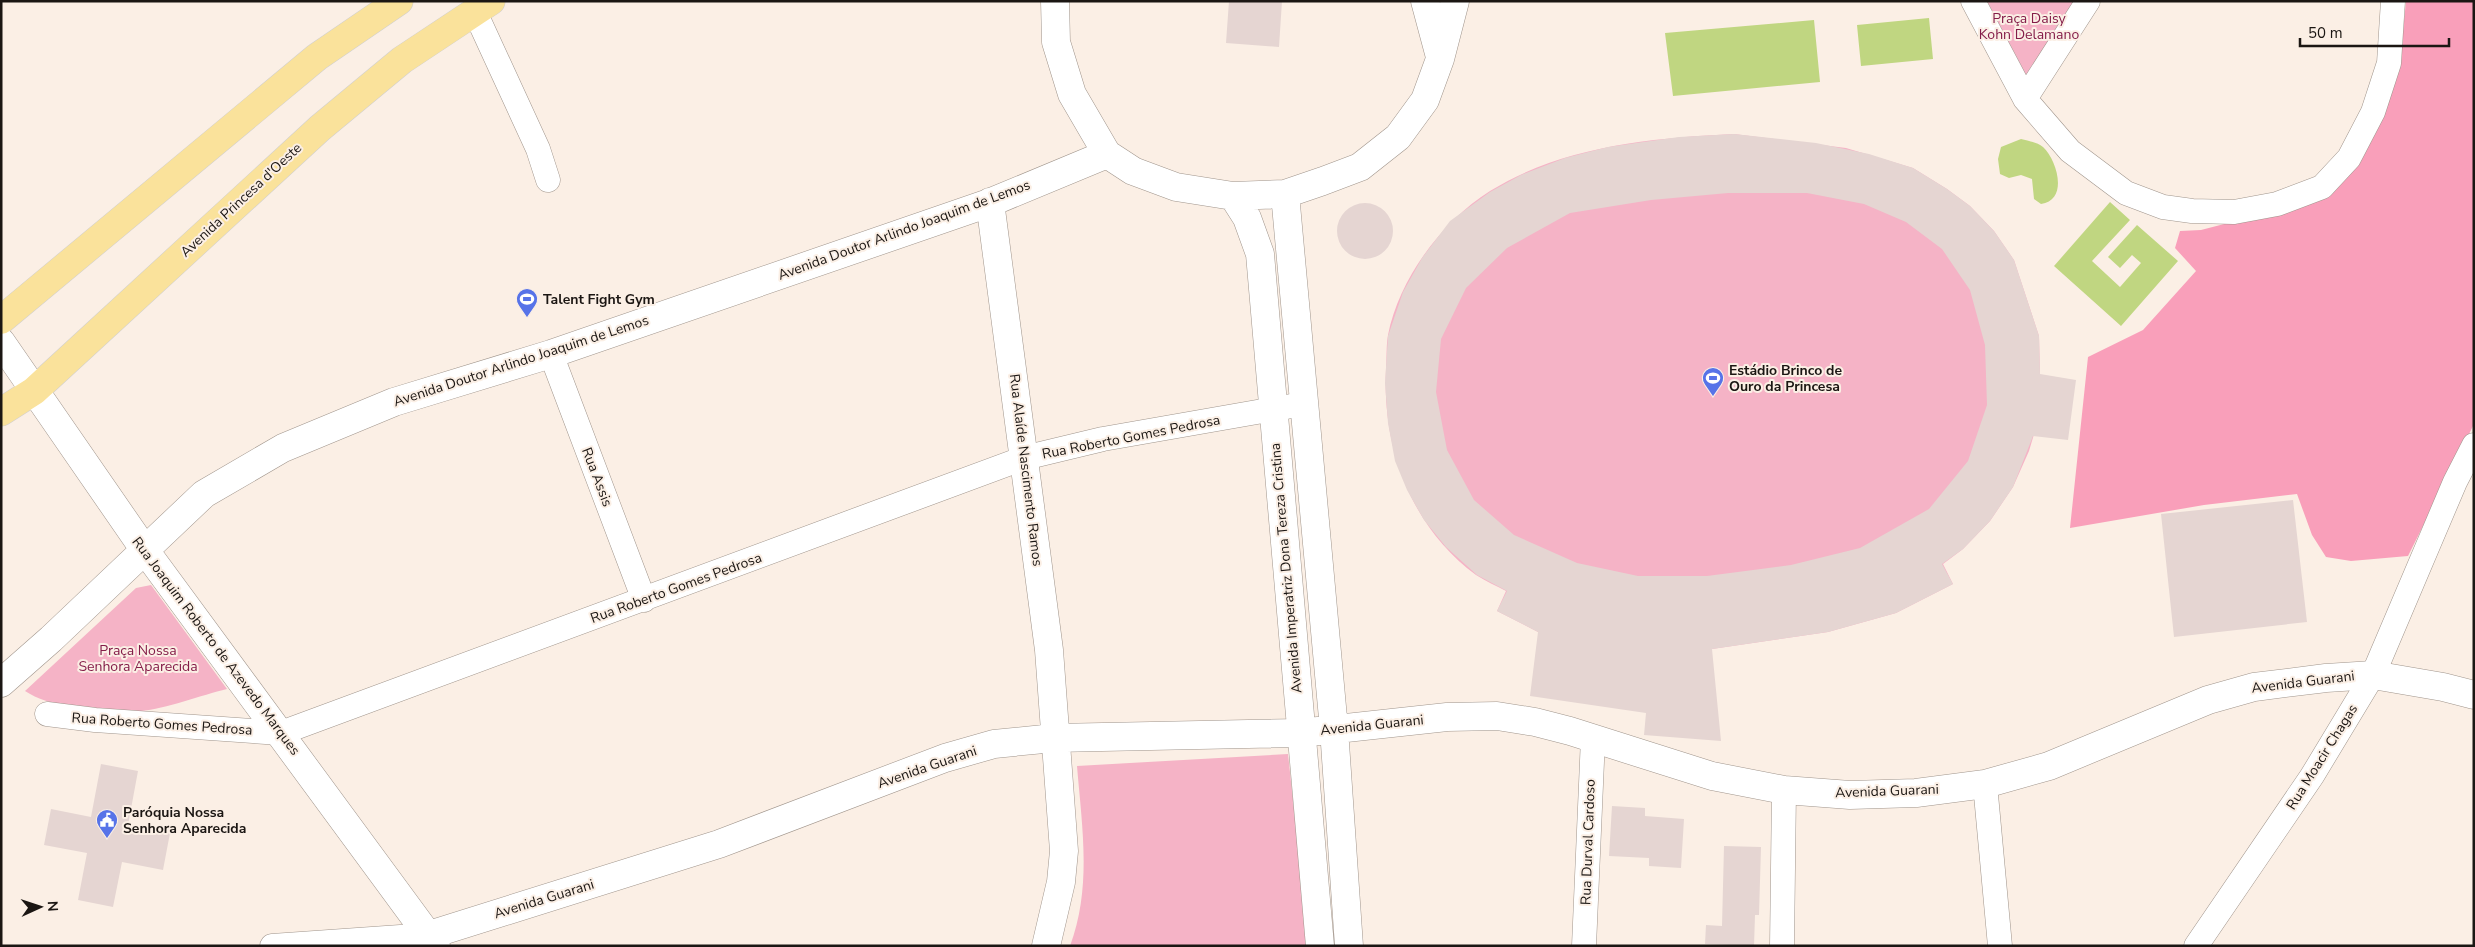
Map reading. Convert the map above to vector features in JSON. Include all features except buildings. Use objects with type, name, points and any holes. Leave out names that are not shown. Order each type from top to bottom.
[{"type":"main road","points":[[1,320],[317,57],[399,1]]},
{"type":"main road","name":"Avenida Princesa d'Oeste","points":[[1,412],[34,391],[320,128],[402,60],[483,7]]},
{"type":"street","points":[[1056,1],[1056,42],[1072,94],[1107,154],[1134,171],[1176,187],[1233,196],[1285,194],[1360,167],[1398,137],[1425,100],[1440,58],[1455,1]]},
{"type":"street","points":[[1425,1],[1440,58]]},
{"type":"street","points":[[1973,1],[2025,99],[2070,151],[2126,193],[2164,207],[2192,211],[2234,212],[2277,204],[2322,187],[2349,158],[2373,112],[2389,63],[2393,1]]},
{"type":"street","points":[[2025,99],[2088,1]]},
{"type":"street","points":[[483,7],[538,149],[548,180]]},
{"type":"street","name":"Avenida Doutor Arlindo Joaquim de Lemos","points":[[1,683],[51,639],[204,494],[283,448],[394,402],[551,354],[990,202],[1107,154]]},
{"type":"street","points":[[1285,194],[1334,729],[1350,946]]},
{"type":"street","name":"Avenida Imperatriz Dona Tereza Cristina","points":[[1233,196],[1247,218],[1260,254],[1300,733],[1320,946]]},
{"type":"street","name":"Rua Alaíde Nascimento Ramos","points":[[990,202],[1050,650],[1054,738],[1064,851],[1061,882],[1046,946]]},
{"type":"street","name":"Rua Joaquim Roberto de Azevedo Marques","points":[[1,342],[144,549],[432,941]]},
{"type":"street","name":"Rua Assis","points":[[551,354],[644,600]]},
{"type":"street","name":"Rua Roberto Gomes Pedrosa","points":[[47,714],[95,720],[281,733],[1024,458],[1103,439],[1303,404]]},
{"type":"street","name":"Rua Moacir Chagas","points":[[2196,946],[2312,776],[2373,675],[2455,482],[2474,445]]},
{"type":"street","name":"Avenida Guarani","points":[[272,946],[432,941],[719,844],[945,758],[994,744],[1054,738],[1300,733],[1447,717],[1497,716],[1535,722],[1593,738],[1712,776],[1784,790],[1850,795],[1916,793],[1985,784],[2049,766],[2208,700],[2254,687],[2326,678],[2373,675],[2443,687],[2474,695]]},
{"type":"street","name":"Rua Durval Cardoso","points":[[1584,946],[1593,738]]},
{"type":"street","points":[[1985,784],[2000,946]]},
{"type":"street","points":[[1782,946],[1784,790]]},
{"type":"green space","name":"Praça Daisy Kohn Delamano","points":[[1987,1],[2075,1],[2027,77]]},
{"type":"green space","name":"Estádio Brinco de Ouro da Princesa","points":[[1734,134],[1846,148],[1913,168],[1970,206],[1994,231],[2014,260],[2039,336],[2041,411],[2029,451],[2013,487],[1990,521],[1963,549],[1943,564],[1953,584],[1896,613],[1828,632],[1712,649],[1538,632],[1497,611],[1506,591],[1476,575],[1453,556],[1434,534],[1418,510],[1405,484],[1389,428],[1386,399],[1388,335],[1402,293],[1425,253],[1455,218],[1490,191],[1518,176],[1577,154],[1608,147],[1671,138]]},
{"type":"green space","name":"Praça Nossa Senhora Aparecida","points":[[151,585],[227,689],[161,708],[141,711],[81,709],[50,702],[25,691],[136,588]]},
{"type":"green space","points":[[1288,754],[1309,946],[1070,946],[1081,902],[1084,857],[1077,766]]},
{"type":"shaded area","points":[[2406,1],[2474,1],[2474,424],[2408,556],[2351,561],[2326,557],[2312,535],[2297,494],[2204,505],[2070,528],[2088,357],[2143,330],[2196,271],[2175,248],[2180,231],[2201,230],[2328,197],[2369,144],[2400,61]]},
{"type":"shaded area","points":[[1929,18],[1933,59],[1861,66],[1857,25]]},
{"type":"shaded area","points":[[1814,20],[1820,82],[1673,96],[1665,33]]},
{"type":"shaded area","points":[[2021,139],[2041,145],[2053,161],[2058,179],[2058,188],[2050,201],[2041,204],[2034,199],[2032,179],[2021,175],[2009,178],[2000,174],[1998,159],[2001,147]]},
{"type":"shaded area","points":[[2110,202],[2130,220],[2092,261],[2120,287],[2141,263],[2132,255],[2120,268],[2108,257],[2137,225],[2178,261],[2121,326],[2054,266]]},
{"type":"place","name":"Talent Fight Gym","points":[[527,318]]},
{"type":"place","name":"Estádio Brinco de Ouro da Princesa","points":[[1713,397]]},
{"type":"place","name":"Paróquia Nossa Senhora Aparecida","points":[[107,839]]}]
